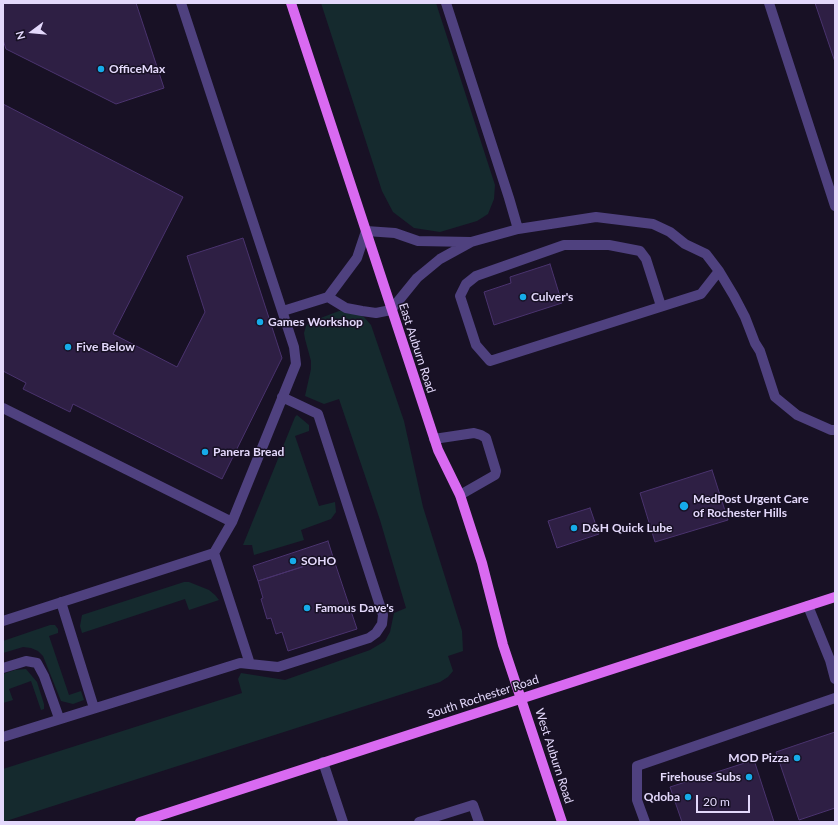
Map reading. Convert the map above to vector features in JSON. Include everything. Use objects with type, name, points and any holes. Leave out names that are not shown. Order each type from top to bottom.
[{"type":"main road","name":"East Auburn Road","points":[[291,3],[434,439],[460,495],[482,563],[503,645],[522,699]]},
{"type":"main road","name":"South Rochester Road","points":[[140,822],[161,819],[323,762],[835,597]]},
{"type":"main road","name":"West Auburn Road","points":[[522,699],[562,822]]},
{"type":"lane","points":[[3,621],[214,553],[232,522],[296,364],[294,347],[283,311],[180,3]]},
{"type":"lane","points":[[446,3],[518,229]]},
{"type":"lane","points":[[769,3],[835,206]]},
{"type":"lane","points":[[328,297],[346,308],[376,313],[391,310],[417,278],[427,269],[440,259],[471,242],[518,229],[596,217],[653,224],[670,232],[685,244],[706,254],[719,271],[745,317],[755,343],[760,350],[775,397],[797,415],[831,430],[835,430]]},
{"type":"lane","points":[[283,311],[328,297],[357,258],[366,231],[395,233],[418,241],[471,242]]},
{"type":"lane","points":[[661,306],[646,259],[640,251],[609,245],[564,245],[476,276],[466,284],[460,296],[476,345],[490,360],[701,294],[719,271]]},
{"type":"lane","points":[[3,737],[59,718],[240,663],[278,667],[369,638],[376,633],[382,624],[383,615],[318,414],[282,397]]},
{"type":"lane","points":[[3,408],[232,522]]},
{"type":"lane","points":[[434,439],[474,434],[481,435],[486,438],[496,471],[495,475],[460,495]]},
{"type":"lane","points":[[214,553],[250,664]]},
{"type":"lane","points":[[61,602],[94,708]]},
{"type":"lane","points":[[808,606],[830,660],[835,679]]},
{"type":"lane","points":[[3,668],[26,661],[37,663],[44,676],[59,718]]},
{"type":"lane","points":[[645,822],[637,800],[637,766],[835,698]]},
{"type":"lane","points":[[323,762],[343,822]]},
{"type":"lane","points":[[419,822],[473,805],[479,822]]},
{"type":"green space","points":[[321,3],[436,3],[495,185],[494,199],[488,214],[477,221],[440,232],[414,228],[393,212],[382,191]]},
{"type":"green space","points":[[346,310],[364,317],[371,325],[404,421],[423,507],[462,631],[463,651],[448,656],[453,671],[448,677],[440,682],[3,822],[3,769],[242,693],[238,679],[241,673],[285,680],[370,650],[385,641],[390,632],[394,613],[406,608],[380,520],[339,399],[324,404],[305,396],[311,369],[311,361],[304,333],[306,326],[310,322],[339,311]]},
{"type":"green space","points":[[297,415],[309,425],[309,431],[295,436],[319,506],[335,502],[336,512],[331,519],[301,530],[304,540],[254,555],[252,545],[243,545]]},
{"type":"green space","points":[[184,582],[189,582],[209,590],[219,600],[189,610],[185,599],[82,633],[80,626],[82,615]]},
{"type":"green space","points":[[50,625],[55,625],[58,629],[58,633],[49,636],[69,695],[81,691],[84,700],[73,704],[61,701],[43,656],[38,651],[23,647],[3,653],[3,641]]},
{"type":"green space","points":[[26,669],[37,682],[44,704],[44,709],[41,710],[31,681],[9,689],[13,700],[3,703],[3,674],[15,670]]},
{"type":"building","name":"OfficeMax","points":[[3,3],[136,3],[164,88],[116,104],[6,49],[3,40]]},
{"type":"building","points":[[815,3],[835,3],[835,62]]},
{"type":"building","points":[[3,104],[183,197],[113,334],[177,367],[205,312],[187,256],[243,238],[282,358],[222,479],[73,404],[70,412],[23,389],[26,383],[3,371]]},
{"type":"building","name":"Culver's","points":[[550,264],[562,303],[494,325],[484,292],[511,283],[510,277]]},
{"type":"building","name":"MedPost Urgent Care of Rochester Hills","points":[[712,470],[728,520],[655,542],[640,493]]},
{"type":"building","name":"D&H Quick Lube","points":[[590,508],[599,534],[557,548],[548,521]]},
{"type":"building","name":"SOHO","points":[[328,541],[333,557],[258,581],[253,566]]},
{"type":"building","name":"Famous Dave's","points":[[333,557],[357,629],[288,651],[282,632],[276,634],[271,618],[267,619],[261,599],[263,598],[258,581]]},
{"type":"building","points":[[835,732],[835,808],[799,820],[776,752]]},
{"type":"building","points":[[754,760],[774,822],[682,822],[670,787]]},
{"type":"place","name":"OfficeMax","points":[[101,69]]},
{"type":"place","name":"Culver's","points":[[523,297]]},
{"type":"place","name":"Games Workshop","points":[[260,322]]},
{"type":"place","name":"Five Below","points":[[68,347]]},
{"type":"place","name":"Panera Bread","points":[[205,452]]},
{"type":"place","name":"MedPost Urgent Care of Rochester Hills","points":[[684,506]]},
{"type":"place","name":"D&H Quick Lube","points":[[574,528]]},
{"type":"place","name":"SOHO","points":[[293,561]]},
{"type":"place","name":"Famous Dave's","points":[[307,608]]},
{"type":"place","name":"MOD Pizza","points":[[797,758]]},
{"type":"place","name":"Firehouse Subs","points":[[749,777]]},
{"type":"place","name":"Qdoba","points":[[688,797]]}]
